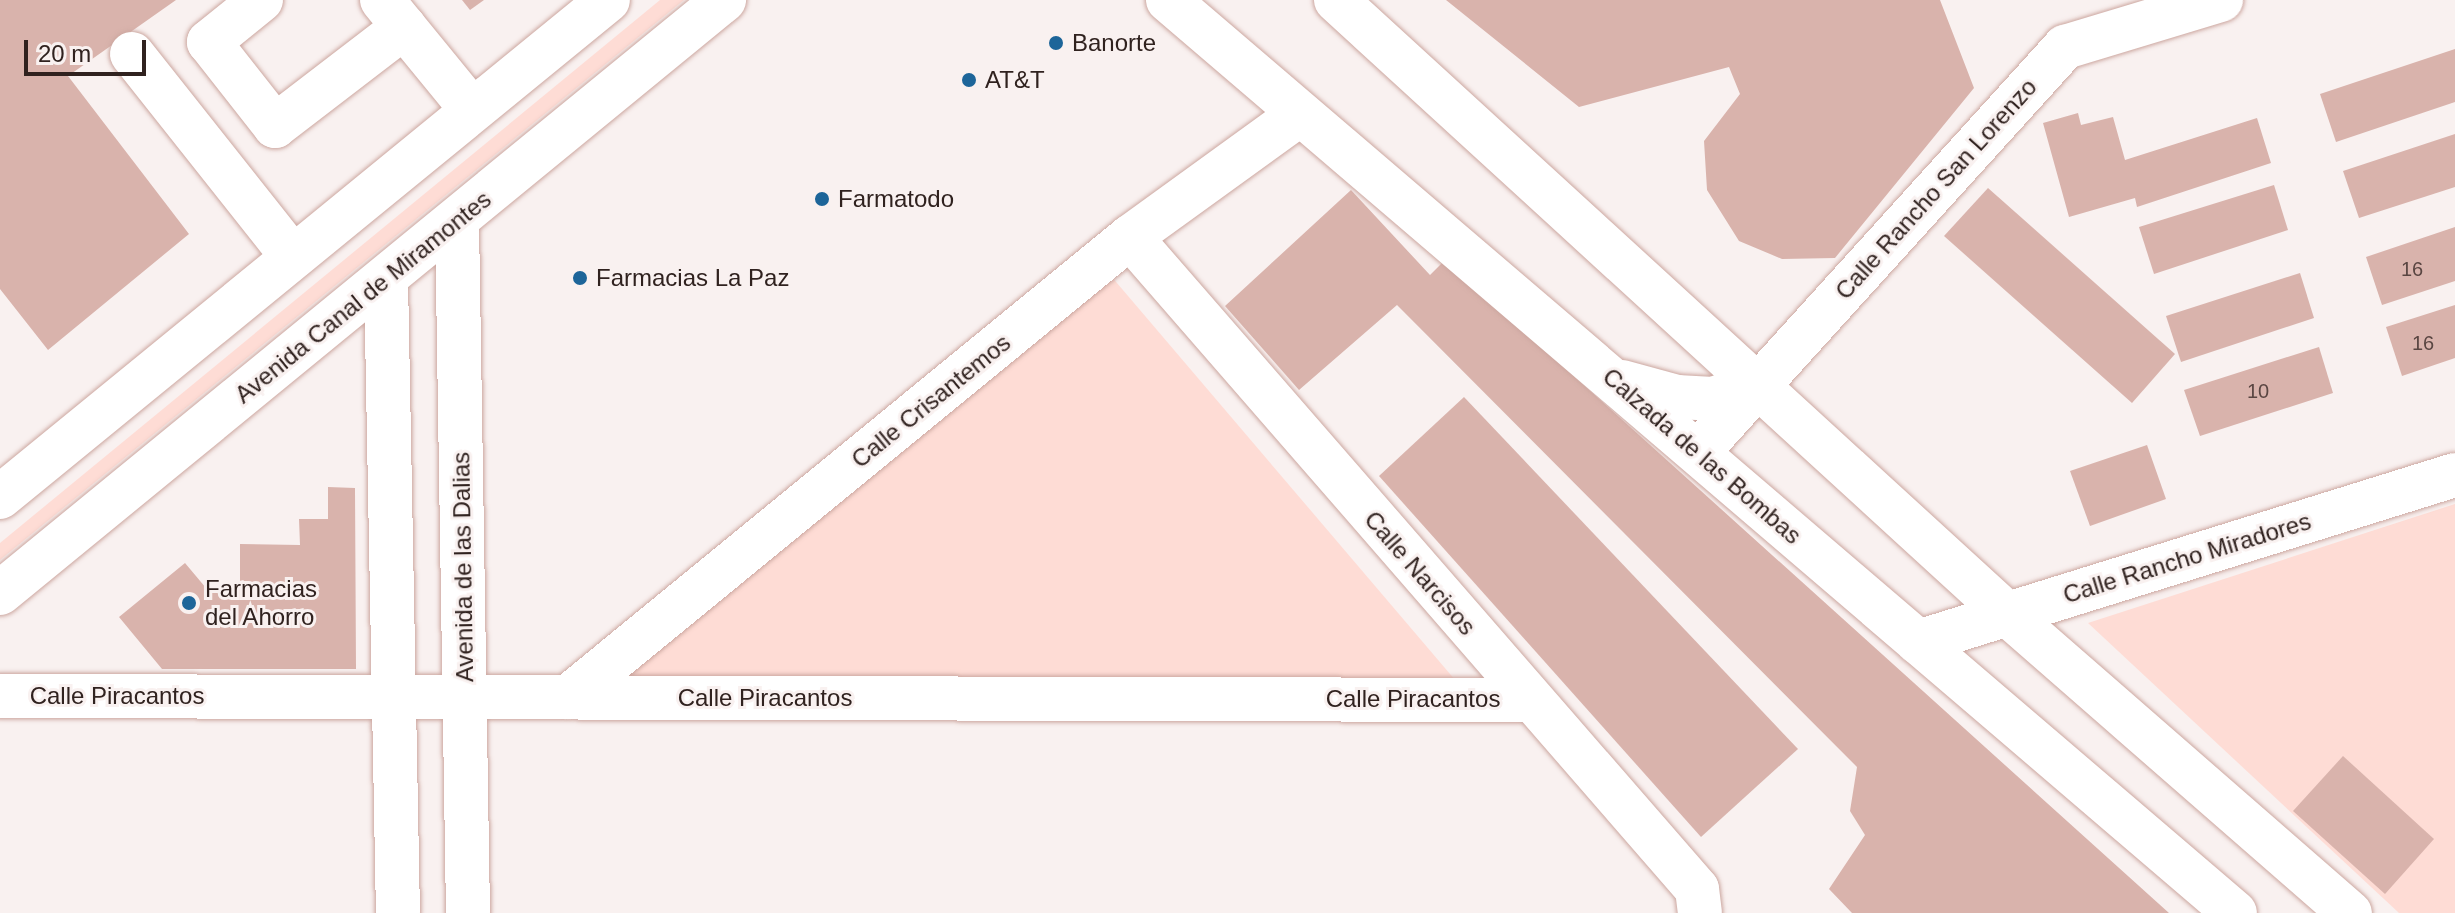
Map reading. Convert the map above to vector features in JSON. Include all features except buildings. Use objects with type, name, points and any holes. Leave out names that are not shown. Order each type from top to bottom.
[{"type":"street","points":[[261,0],[209,42],[275,126],[393,13],[472,110]]},
{"type":"street","points":[[0,497],[608,0]]},
{"type":"street","name":"Avenida Canal de Miramontes","points":[[0,593],[724,0]]},
{"type":"street","name":"Calzada de las Bombas","points":[[1168,0],[2235,913]]},
{"type":"street","points":[[1336,0],[1759,383],[2007,614],[2350,913]]},
{"type":"street","name":"Calle Rancho San Lorenzo","points":[[1698,452],[2065,47],[2221,0]]},
{"type":"street","points":[[132,54],[293,257]]},
{"type":"street","name":"Calle Crisantemos","points":[[568,697],[1130,237],[1300,114]]},
{"type":"street","name":"Avenida de las Dalias","points":[[457,221],[468,913]]},
{"type":"street","name":"Calle Narcisos","points":[[1130,237],[1697,889],[1700,913]]},
{"type":"street","points":[[386,279],[398,913]]},
{"type":"street","points":[[1612,380],[1677,397],[1713,399],[1759,383]]},
{"type":"street","name":"Calle Rancho Miradores","points":[[1918,642],[2455,475]]},
{"type":"street","name":"Calle Piracantos","points":[[0,696],[1530,700]]},
{"type":"shaded area","points":[[660,0],[684,0],[0,560],[0,543]]},
{"type":"shaded area","points":[[1111,276],[1456,681],[597,686]]},
{"type":"shaded area","points":[[2455,504],[2455,913],[2399,913],[2088,623]]},
{"type":"place","name":"Banorte","points":[[1056,43]]},
{"type":"place","name":"AT&T","points":[[969,80]]},
{"type":"place","name":"Farmatodo","points":[[822,199]]},
{"type":"place","name":"Farmacias La Paz","points":[[580,278]]},
{"type":"place","name":"Farmacias del Ahorro","points":[[189,603]]}]
